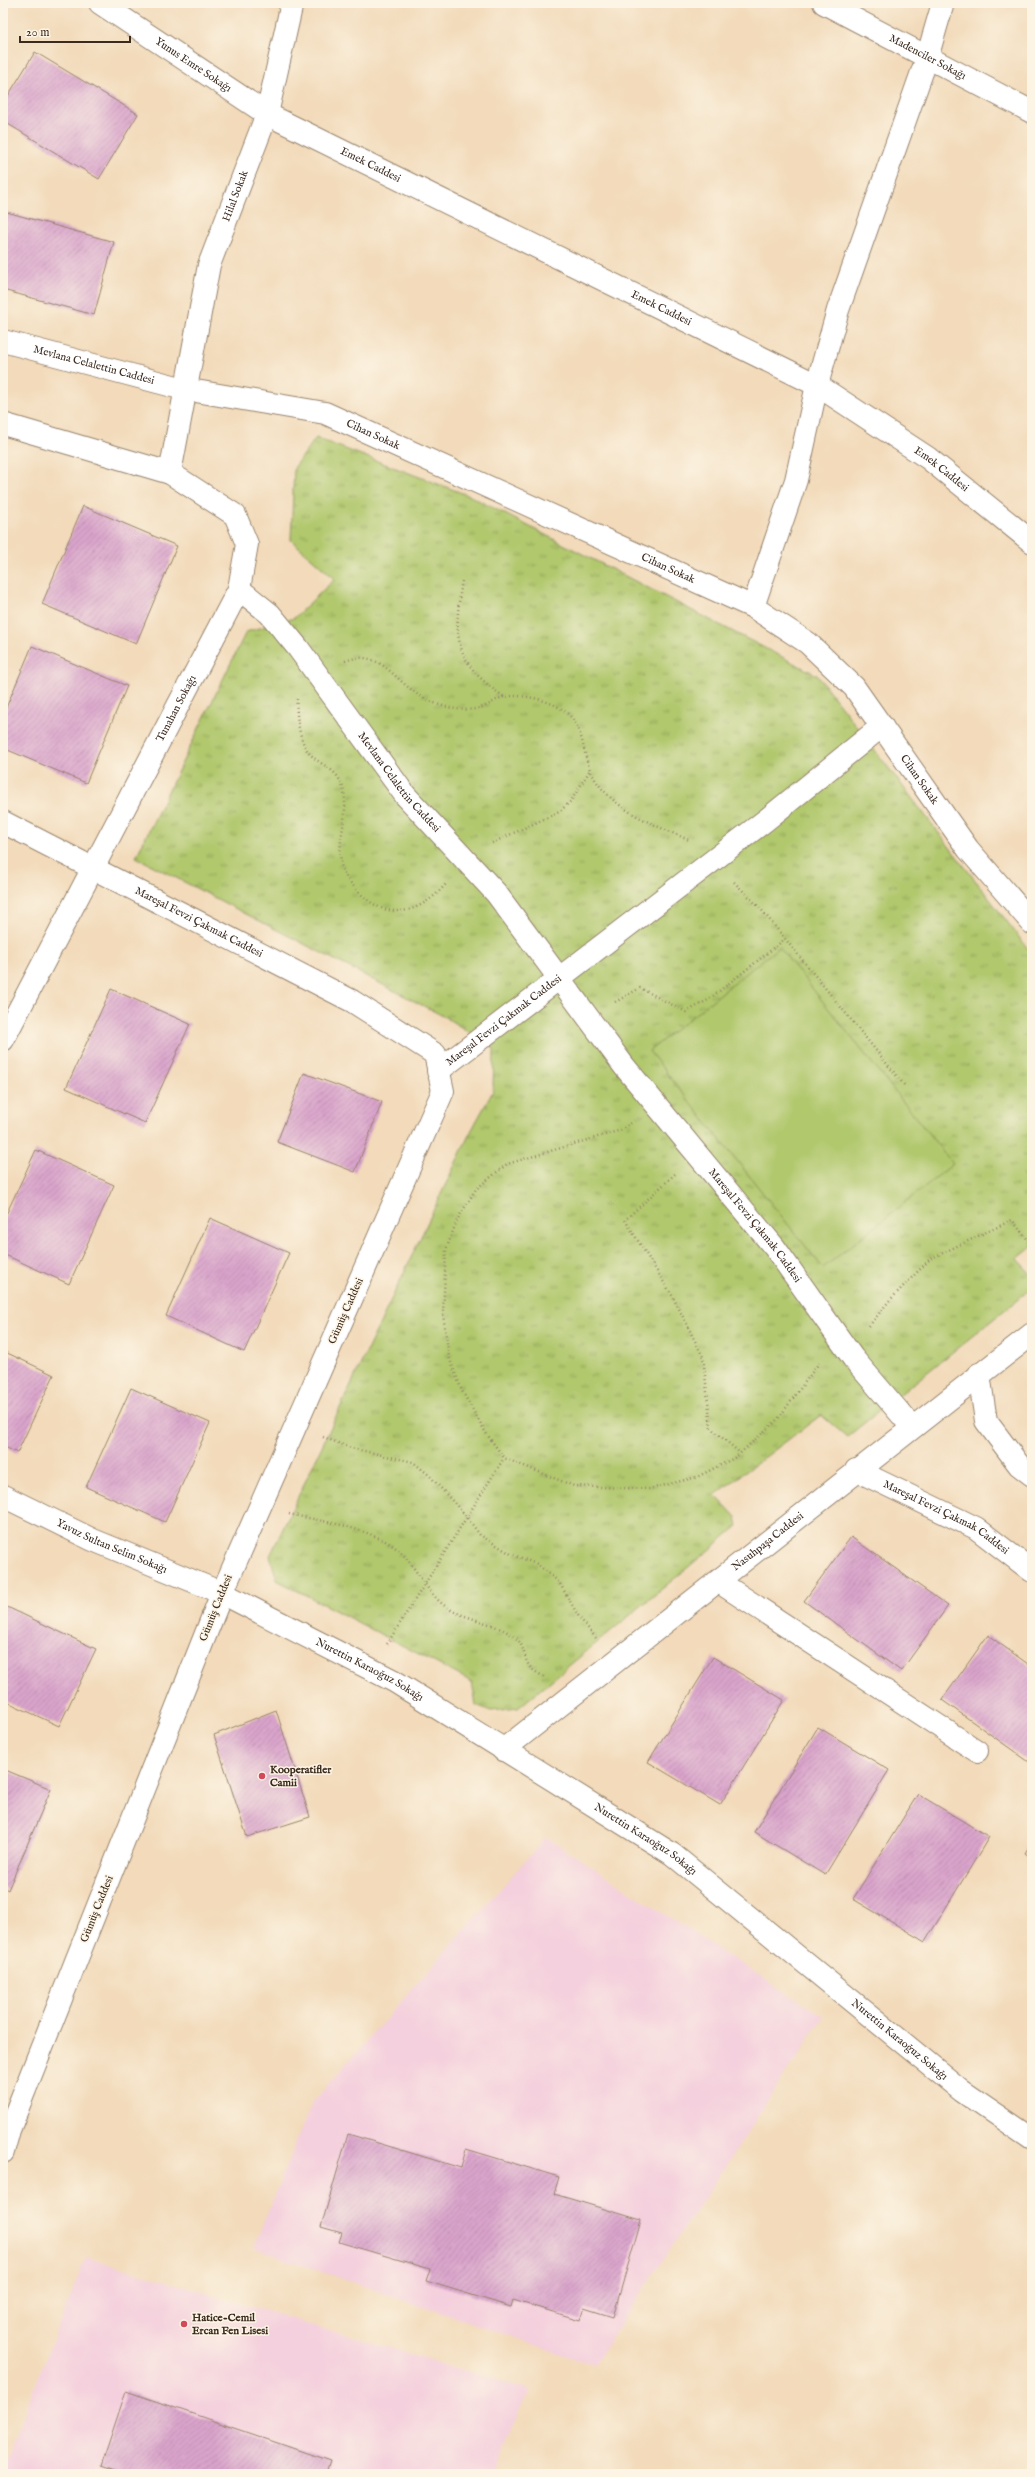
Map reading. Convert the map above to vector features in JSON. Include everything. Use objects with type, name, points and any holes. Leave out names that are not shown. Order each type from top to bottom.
[{"type":"street","name":"Yunus Emre Sokağı","points":[[100,3],[267,114]]},
{"type":"street","name":"Hilal Sokak","points":[[184,389],[209,265],[267,114],[292,3]]},
{"type":"street","name":"Madenciler Sokağı","points":[[824,3],[1032,112]]},
{"type":"street","points":[[753,607],[796,480],[816,385],[838,310],[927,58],[943,3]]},
{"type":"street","name":"Emek Caddesi","points":[[267,114],[816,385],[928,458],[1032,542]]},
{"type":"street","name":"Mevlana Celalettin Caddesi","points":[[3,341],[184,389]]},
{"type":"street","points":[[170,473],[184,389]]},
{"type":"street","name":"Cihan Sokak","points":[[184,389],[325,413],[753,607],[808,643],[854,687],[875,732],[968,849],[1032,923]]},
{"type":"street","name":"Tunahan Sokağı","points":[[3,424],[170,473],[235,515],[247,544],[239,589],[3,1040]]},
{"type":"street","name":"Mevlana Celalettin Caddesi","points":[[239,589],[270,614],[315,672],[405,795],[467,860],[496,893],[558,978]]},
{"type":"street","points":[[558,978],[716,858],[875,732]]},
{"type":"street","name":"Mareşal Fevzi Çakmak Caddesi","points":[[3,822],[352,1001],[435,1054],[438,1071],[558,978],[624,1066],[775,1248],[843,1344],[912,1427]]},
{"type":"street","name":"Gümüş Caddesi","points":[[3,2152],[6,2129],[222,1593],[443,1091],[438,1071]]},
{"type":"street","name":"Nasuhpaşa Caddesi","points":[[503,1750],[719,1582],[856,1470],[1032,1334]]},
{"type":"street","points":[[979,1374],[986,1420],[1019,1465],[1032,1475]]},
{"type":"street","name":"Mareşal Fevzi Çakmak Caddesi","points":[[856,1470],[976,1528],[1032,1571]]},
{"type":"street","name":"Yavuz Sultan Selim Sokağı","points":[[3,1496],[93,1540],[222,1593]]},
{"type":"street","points":[[719,1582],[977,1751]]},
{"type":"street","name":"Nurettin Karaoğuz Sokağı","points":[[222,1593],[394,1682],[672,1854],[962,2091],[1032,2139]]},
{"type":"path","points":[[462,581],[456,619],[459,640],[466,660],[476,674],[504,697]]},
{"type":"path","points":[[590,770],[570,801],[559,812],[495,841],[467,860],[428,903],[413,908],[394,911],[380,909],[363,897],[345,875],[341,864],[340,850],[345,822],[342,785],[336,773],[309,754],[300,730],[296,709],[298,695],[315,672],[349,659],[373,658],[396,674],[416,693],[446,707],[465,710],[483,708],[504,697],[522,697],[556,706],[568,714],[583,744],[590,770],[619,806],[716,858],[760,908],[905,1086]]},
{"type":"path","points":[[587,1017],[640,988],[686,1012],[708,1000],[785,939]]},
{"type":"path","points":[[657,1106],[621,1130],[506,1164],[476,1189],[457,1220],[446,1250],[443,1314],[449,1357],[462,1391],[486,1433],[504,1458],[574,1486],[650,1489],[698,1477],[740,1453],[778,1419],[843,1344],[889,1301],[930,1259],[1012,1220],[1032,1245]]},
{"type":"path","points":[[697,1155],[625,1220],[673,1297],[703,1357],[712,1428],[740,1453]]},
{"type":"path","points":[[295,1426],[351,1448],[413,1462],[429,1475],[466,1516],[480,1536],[511,1554],[537,1564],[559,1582],[579,1617],[601,1646],[618,1660]]},
{"type":"path","points":[[371,1670],[466,1516],[504,1458]]},
{"type":"path","points":[[260,1507],[366,1533],[395,1548],[413,1565],[424,1584],[436,1599],[455,1612],[488,1623],[518,1640],[530,1668],[571,1697]]},
{"type":"shaded area","points":[[546,1837],[823,2017],[594,2365],[253,2248],[312,2103]]},
{"type":"shaded area","name":"Hatice-Cemil Ercan Fen Lisesi","points":[[86,2257],[530,2390],[491,2474],[3,2474],[3,2467]]},
{"type":"green space","points":[[316,438],[470,496],[817,675],[1032,954],[1032,1247],[1017,1259],[1032,1275],[1032,1288],[847,1437],[821,1415],[715,1495],[736,1517],[738,1526],[518,1708],[491,1711],[476,1705],[472,1682],[277,1580],[270,1556],[469,1135],[493,1091],[494,1048],[445,1017],[136,857],[246,632],[294,618],[335,579],[291,540],[294,468]]},
{"type":"green space","points":[[779,947],[953,1164],[823,1268],[649,1051]]},
{"type":"building","points":[[35,52],[138,114],[99,179],[3,121],[3,104]]},
{"type":"building","points":[[3,211],[114,242],[94,315],[3,290]]},
{"type":"building","points":[[83,506],[177,546],[136,644],[42,604]]},
{"type":"building","points":[[32,646],[127,686],[86,783],[3,748],[3,715]]},
{"type":"building","points":[[111,989],[190,1024],[145,1123],[66,1088]]},
{"type":"building","points":[[304,1073],[382,1102],[355,1172],[277,1142]]},
{"type":"building","points":[[36,1150],[114,1185],[69,1284],[3,1254],[3,1221]]},
{"type":"building","points":[[210,1218],[289,1253],[244,1352],[166,1316]]},
{"type":"building","points":[[3,1351],[54,1375],[17,1453],[3,1446]]},
{"type":"building","points":[[131,1388],[210,1423],[165,1522],[86,1487]]},
{"type":"building","points":[[851,1537],[948,1606],[901,1671],[804,1601]]},
{"type":"building","points":[[3,1605],[96,1649],[59,1726],[3,1700]]},
{"type":"building","points":[[988,1635],[1032,1667],[1032,1764],[942,1700]]},
{"type":"building","points":[[713,1657],[784,1700],[720,1805],[648,1762]]},
{"type":"building","name":"Kooperatifler Camii","points":[[276,1710],[310,1817],[247,1837],[214,1735]]},
{"type":"building","points":[[818,1727],[889,1770],[825,1875],[754,1832]]},
{"type":"building","points":[[3,1769],[51,1789],[8,1890],[3,1887]]},
{"type":"building","points":[[918,1794],[989,1837],[925,1942],[853,1899]]},
{"type":"building","points":[[1032,1842],[1032,1858],[1025,1853]]},
{"type":"building","points":[[348,2134],[461,2168],[466,2149],[559,2177],[554,2194],[641,2220],[613,2317],[584,2308],[580,2320],[513,2300],[511,2307],[426,2281],[430,2269],[339,2242],[342,2233],[321,2227]]},
{"type":"building","points":[[126,2391],[330,2461],[326,2474],[125,2474],[101,2466]]},
{"type":"place","name":"Kooperatifler Camii","points":[[262,1776]]},
{"type":"place","name":"Hatice-Cemil Ercan Fen Lisesi","points":[[184,2324]]}]
